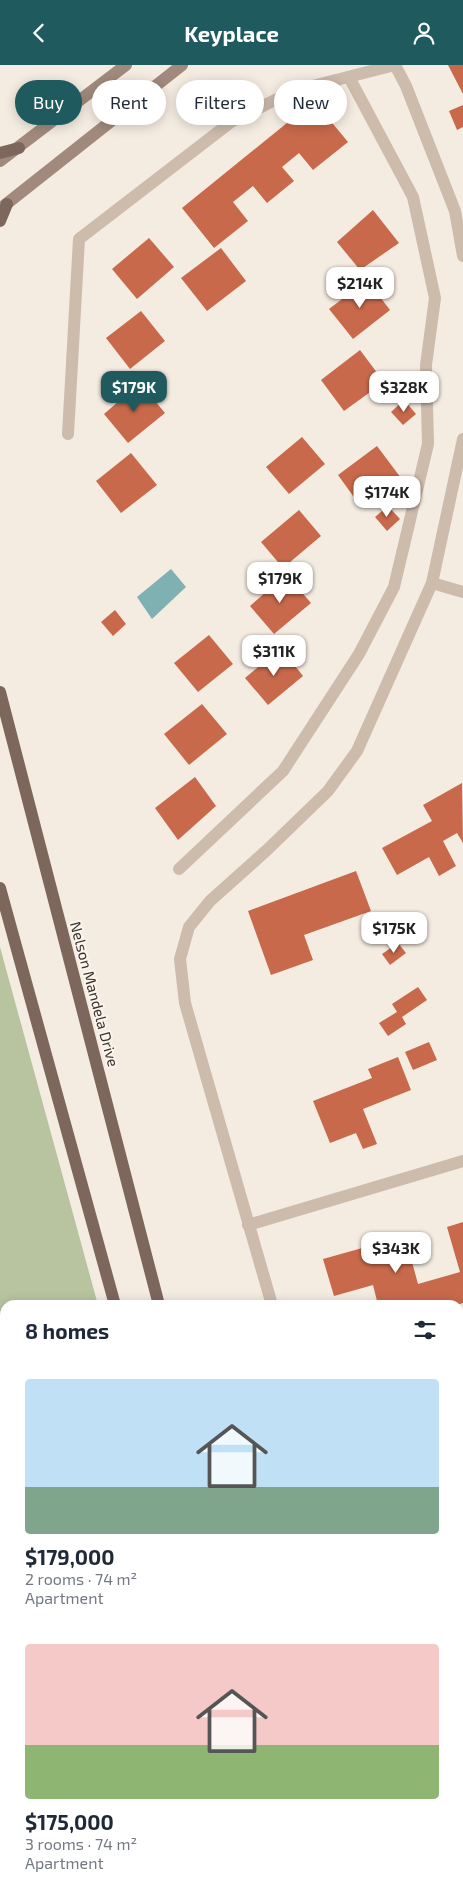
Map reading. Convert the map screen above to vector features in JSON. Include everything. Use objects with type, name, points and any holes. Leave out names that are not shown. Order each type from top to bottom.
[{"type":"main road","points":[[0,161],[126,65]]},
{"type":"main road","points":[[0,221],[4,207],[182,65]]},
{"type":"main road","points":[[0,153],[19,148]]},
{"type":"main road","name":"Nelson Mandela Drive","points":[[0,692],[157,1300]]},
{"type":"main road","points":[[0,888],[114,1300]]},
{"type":"street","points":[[68,434],[78,239],[231,122],[293,91],[395,65],[406,86],[455,211],[463,255]]},
{"type":"street","points":[[179,869],[283,771],[359,655],[394,587],[428,444],[426,365],[435,298],[413,197],[349,77]]},
{"type":"street","points":[[270,1300],[185,1003],[180,959],[189,927],[210,901],[267,850],[328,791],[357,751],[432,583],[463,439]]},
{"type":"street","points":[[432,583],[463,592]]},
{"type":"street","points":[[248,1225],[463,1161]]},
{"type":"green space","points":[[0,947],[97,1300],[0,1300]]},
{"type":"water","points":[[171,569],[186,587],[152,619],[137,597]]},
{"type":"building","points":[[448,65],[463,65],[463,94]]},
{"type":"building","points":[[463,105],[463,127],[457,130],[449,111]]},
{"type":"building","points":[[284,125],[334,125],[348,142],[313,170],[299,153],[282,167],[294,181],[267,203],[253,186],[233,202],[248,221],[214,248],[182,208]]},
{"type":"building","points":[[373,210],[399,243],[360,270],[337,242]]},
{"type":"building","points":[[149,238],[174,267],[137,299],[112,269]]},
{"type":"building","points":[[221,248],[246,281],[207,311],[181,278]]},
{"type":"building","points":[[367,280],[390,310],[353,339],[329,309]]},
{"type":"building","points":[[141,311],[165,341],[130,369],[106,338]]},
{"type":"building","points":[[360,350],[384,382],[344,411],[321,380]]},
{"type":"building","points":[[140,383],[165,413],[128,443],[104,414]]},
{"type":"building","points":[[404,400],[416,414],[403,425],[391,412]]},
{"type":"building","points":[[302,437],[325,464],[289,494],[266,467]]},
{"type":"building","points":[[377,446],[401,478],[361,507],[338,475]]},
{"type":"building","points":[[131,453],[157,485],[121,513],[96,481]]},
{"type":"building","points":[[388,506],[400,519],[387,531],[375,517]]},
{"type":"building","points":[[299,510],[321,536],[283,568],[261,542]]},
{"type":"building","points":[[286,574],[311,603],[274,634],[250,606]]},
{"type":"building","points":[[115,610],[126,624],[113,636],[101,622]]},
{"type":"building","points":[[209,635],[233,664],[198,692],[174,663]]},
{"type":"building","points":[[281,648],[303,676],[268,705],[245,678]]},
{"type":"building","points":[[202,704],[227,734],[189,765],[164,734]]},
{"type":"building","points":[[195,777],[216,806],[178,840],[155,808]]},
{"type":"building","points":[[462,783],[463,843],[457,833],[443,841],[456,866],[439,876],[429,857],[397,875],[382,848],[432,821],[423,805]]},
{"type":"building","points":[[356,871],[371,911],[304,935],[313,960],[271,975],[248,911]]},
{"type":"building","points":[[398,943],[406,953],[390,965],[382,954]]},
{"type":"building","points":[[418,987],[427,1000],[402,1017],[406,1024],[388,1036],[379,1023],[397,1012],[392,1004]]},
{"type":"building","points":[[429,1042],[437,1060],[413,1070],[405,1052]]},
{"type":"building","points":[[398,1057],[411,1090],[363,1109],[377,1144],[363,1149],[356,1133],[330,1143],[313,1101],[372,1078],[368,1069]]},
{"type":"building","points":[[463,1222],[463,1300],[377,1300],[373,1285],[334,1296],[323,1259],[405,1236],[418,1284],[460,1272],[447,1227]]}]
